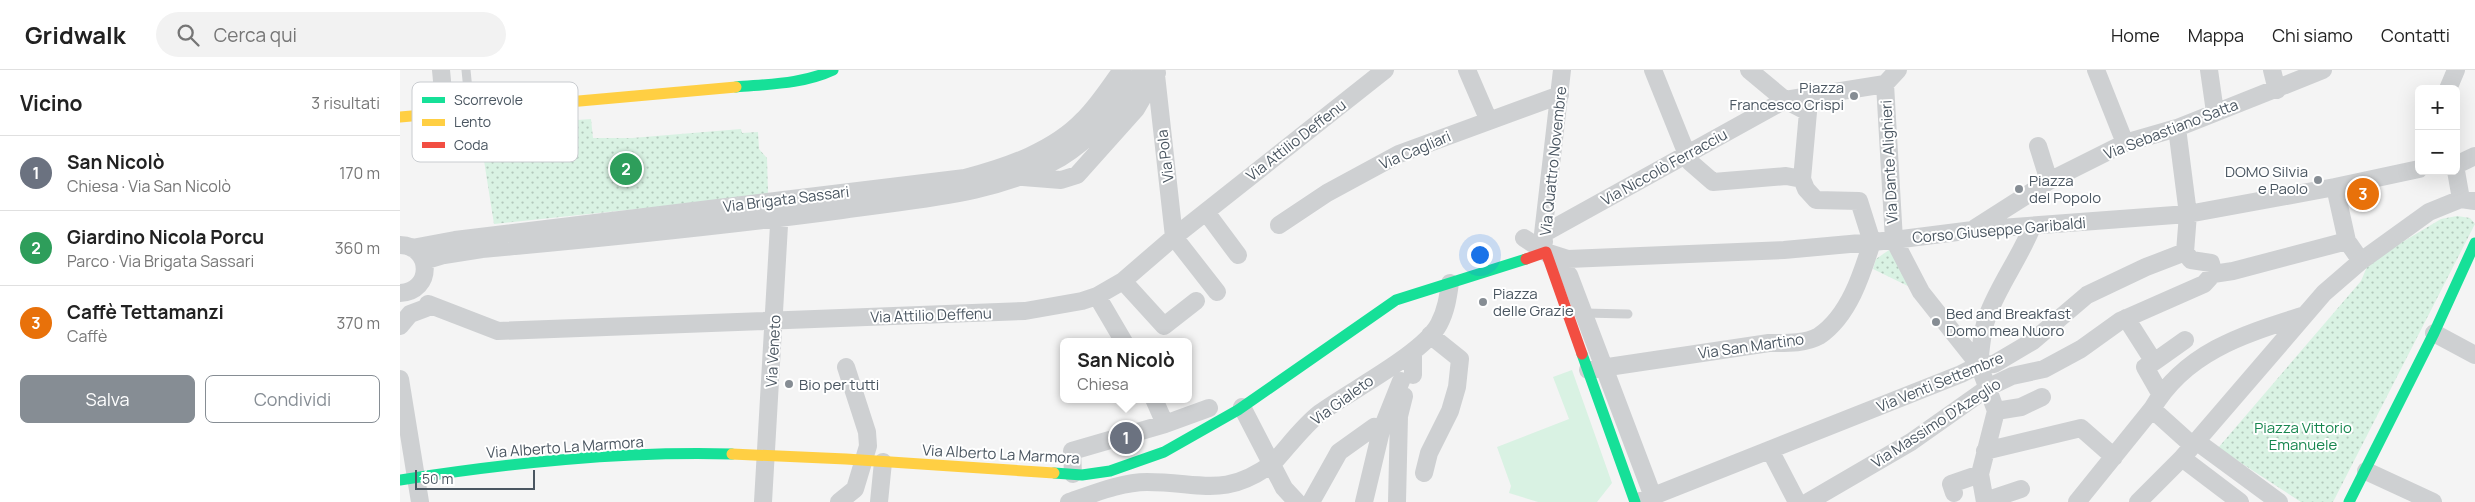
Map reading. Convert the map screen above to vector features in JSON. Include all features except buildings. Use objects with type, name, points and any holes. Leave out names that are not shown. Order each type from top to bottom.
[{"type":"street","points":[[578,101],[795,82],[818,77],[833,70]]},
{"type":"street","name":"Via Brigata Sassari","points":[[406,246],[965,178],[1005,168],[1043,150],[1083,120],[1122,70]]},
{"type":"street","name":"Via Attilio Deffenu","points":[[428,304],[498,331],[1024,311],[1082,301],[1098,296],[1123,281],[1174,237],[1385,70]]},
{"type":"street","points":[[1467,70],[1488,121]]},
{"type":"street","name":"Via Quattro Novembre","points":[[1546,252],[1543,234],[1562,70]]},
{"type":"street","points":[[1654,70],[1690,162],[1713,182],[1786,176],[1802,179]]},
{"type":"street","points":[[1749,70],[1785,100],[1808,112],[1802,179],[1806,189],[1816,200],[1859,201],[1872,242]]},
{"type":"street","points":[[1785,100],[1884,84],[1898,70]]},
{"type":"street","points":[[2096,70],[2125,143]]},
{"type":"street","points":[[2209,70],[2215,112]]},
{"type":"street","points":[[2272,70],[2277,90]]},
{"type":"street","name":"Via Sebastiano Satta","points":[[1972,230],[2049,180],[2125,143],[2177,128],[2277,90],[2323,70]]},
{"type":"street","points":[[2450,85],[2456,70]]},
{"type":"street","name":"Via Brigata Sassari","points":[[1022,176],[1061,180],[1077,176],[1136,109],[1152,72]]},
{"type":"street","name":"Via Brigata Sassari","points":[[424,262],[444,255],[482,250],[780,218],[971,192],[1022,176],[1062,157],[1088,136],[1127,93],[1152,72]]},
{"type":"street","name":"Via Pola","points":[[1152,72],[1174,237]]},
{"type":"street","name":"Via Dante Alighieri","points":[[1884,84],[1894,240]]},
{"type":"street","name":"Via Cagliari","points":[[1279,225],[1326,193],[1399,154],[1560,95]]},
{"type":"street","name":"Via Niccolò Ferracciu","points":[[1543,234],[1785,100]]},
{"type":"street","points":[[2177,128],[2188,214],[2185,252],[2191,260],[2211,262],[2213,274]]},
{"type":"street","points":[[2038,146],[2049,180]]},
{"type":"street","points":[[2460,163],[2475,156]]},
{"type":"street","name":"Corso Giuseppe Garibaldi","points":[[1546,252],[1568,259],[1784,250],[1894,240],[1972,230],[2188,214],[2335,188],[2415,170]]},
{"type":"street","points":[[2138,502],[2190,448],[2324,293],[2361,261],[2429,212],[2471,200],[2458,175]]},
{"type":"street","points":[[2335,188],[2347,241],[2361,261]]},
{"type":"street","name":"Via Veneto","points":[[763,502],[780,199]]},
{"type":"street","points":[[1206,212],[1238,254]]},
{"type":"street","points":[[1980,365],[1981,340],[1988,313],[2012,265],[2023,250],[2032,227]]},
{"type":"street","points":[[1174,237],[1217,292]]},
{"type":"street","points":[[1524,238],[1546,252],[1570,274],[1584,313],[1596,369]]},
{"type":"street","points":[[1894,240],[1921,292],[1980,365],[1989,387],[1996,411],[1992,434],[1985,451],[1980,474],[1985,501],[2021,489]]},
{"type":"street","name":"Via Massimo D'Azeglio","points":[[1808,502],[1911,442],[1989,387],[2012,376],[2044,369],[2081,349],[2126,318],[2204,284],[2213,274],[2233,271],[2347,241]]},
{"type":"street","name":"Via San Martino","points":[[1596,369],[1769,344],[1792,344],[1818,336],[1839,317],[1861,277],[1872,242]]},
{"type":"street","points":[[2348,502],[2366,471],[2434,333],[2475,243]]},
{"type":"street","points":[[400,326],[410,314],[426,308],[428,304],[423,280],[424,262],[406,246]]},
{"type":"street","points":[[1546,252],[1596,369],[1645,501]]},
{"type":"street","name":"Via Alberto La Marmora","points":[[408,478],[534,461],[610,455],[767,455],[1073,474],[1100,473],[1136,464],[1199,434],[1242,407],[1396,300],[1423,289],[1450,283],[1546,252]]},
{"type":"street","name":"Via Venti Settembre","points":[[1645,501],[1980,365],[1994,364],[2033,341],[2087,295],[2146,267],[2185,252]]},
{"type":"street","points":[[400,293],[412,291],[423,280]]},
{"type":"street","points":[[1123,281],[1164,326],[1196,301]]},
{"type":"street","name":"Via Gialeto","points":[[1069,502],[1101,491],[1146,482],[1202,488],[1238,483],[1273,463],[1318,415],[1346,394],[1413,352],[1430,335],[1439,325],[1446,305],[1450,283]]},
{"type":"street","points":[[1098,296],[1122,338]]},
{"type":"street","points":[[2077,502],[2157,402],[2200,356],[2242,335],[2306,315]]},
{"type":"street","points":[[2126,318],[2154,362]]},
{"type":"street","points":[[2434,333],[2475,355]]},
{"type":"street","points":[[1424,473],[1429,453],[1450,411],[1457,387],[1460,360],[1430,335]]},
{"type":"street","points":[[2185,340],[2145,367],[2157,402],[2190,448],[2240,502]]},
{"type":"street","points":[[1397,502],[1399,416],[1413,352]]},
{"type":"street","points":[[839,502],[855,489],[868,446],[867,432],[846,367]]},
{"type":"street","points":[[1364,502],[1380,430],[1407,378]]},
{"type":"street","points":[[400,379],[408,478],[420,502]]},
{"type":"street","points":[[1996,411],[2021,407],[2042,397]]},
{"type":"street","points":[[1155,403],[1165,424]]},
{"type":"street","points":[[1242,407],[1273,463],[1284,488],[1297,502]]},
{"type":"street","points":[[1073,474],[1072,451],[1165,424],[1209,408]]},
{"type":"street","points":[[1311,502],[1339,452],[1374,426],[1380,430]]},
{"type":"street","points":[[1985,451],[2081,428],[2114,457]]},
{"type":"street","points":[[2190,448],[2279,502]]},
{"type":"street","points":[[1770,450],[1796,502]]},
{"type":"street","points":[[879,502],[883,462]]},
{"type":"street","points":[[1136,464],[1146,482]]},
{"type":"street","points":[[2366,471],[2433,502]]},
{"type":"street","points":[[1954,493],[1951,484],[1980,474]]},
{"type":"lane","points":[[1584,313],[1628,314]]},
{"type":"green space","points":[[591,119],[593,138],[632,138],[741,129],[742,133],[758,132],[759,149],[767,158],[768,195],[494,224],[484,162],[578,162],[578,120]]},
{"type":"green space","name":"Piazza Vittorio Emanuele","points":[[2457,216],[2470,218],[2475,224],[2333,502],[2301,502],[2218,448],[2361,281],[2369,262],[2441,219]]},
{"type":"green space","points":[[1889,250],[1912,282],[1914,289],[1873,269],[1876,259]]},
{"type":"green space","points":[[1572,370],[1612,483],[1597,502],[1538,502],[1509,493],[1511,486],[1497,447],[1569,419],[1553,377]]},
{"type":"traffic: fast","points":[[736,87],[798,81],[833,70]]},
{"type":"traffic: fast","points":[[2349,502],[2434,333],[2475,243]]},
{"type":"traffic: fast","points":[[1054,473],[1082,475],[1110,471],[1164,452],[1238,410],[1396,300],[1526,259]]},
{"type":"traffic: fast","points":[[1582,354],[1635,502]]},
{"type":"traffic: fast","points":[[400,480],[565,459],[648,454],[732,454]]},
{"type":"traffic: slow","points":[[578,101],[736,87]]},
{"type":"traffic: slow","points":[[400,117],[412,116]]},
{"type":"traffic: slow","points":[[732,454],[846,459],[1054,473]]},
{"type":"traffic: jam","points":[[1526,259],[1546,252],[1582,354]]},
{"type":"place","name":"Piazza Francesco Crispi","points":[[1854,96]]},
{"type":"place","name":"Giardino Nicola Porcu","points":[[626,169]]},
{"type":"place","name":"DOMO Silvia e Paolo","points":[[2318,180]]},
{"type":"place","name":"Piazza del Popolo","points":[[2019,189]]},
{"type":"place","name":"Caffè Tettamanzi","points":[[2363,194]]},
{"type":"place","name":"Piazza delle Grazie","points":[[1483,302]]},
{"type":"place","name":"Bed and Breakfast Domo mea Nuoro","points":[[1936,322]]},
{"type":"place","name":"Bio per tutti","points":[[789,384]]},
{"type":"place","name":"San Nicolò","points":[[1126,438]]}]
